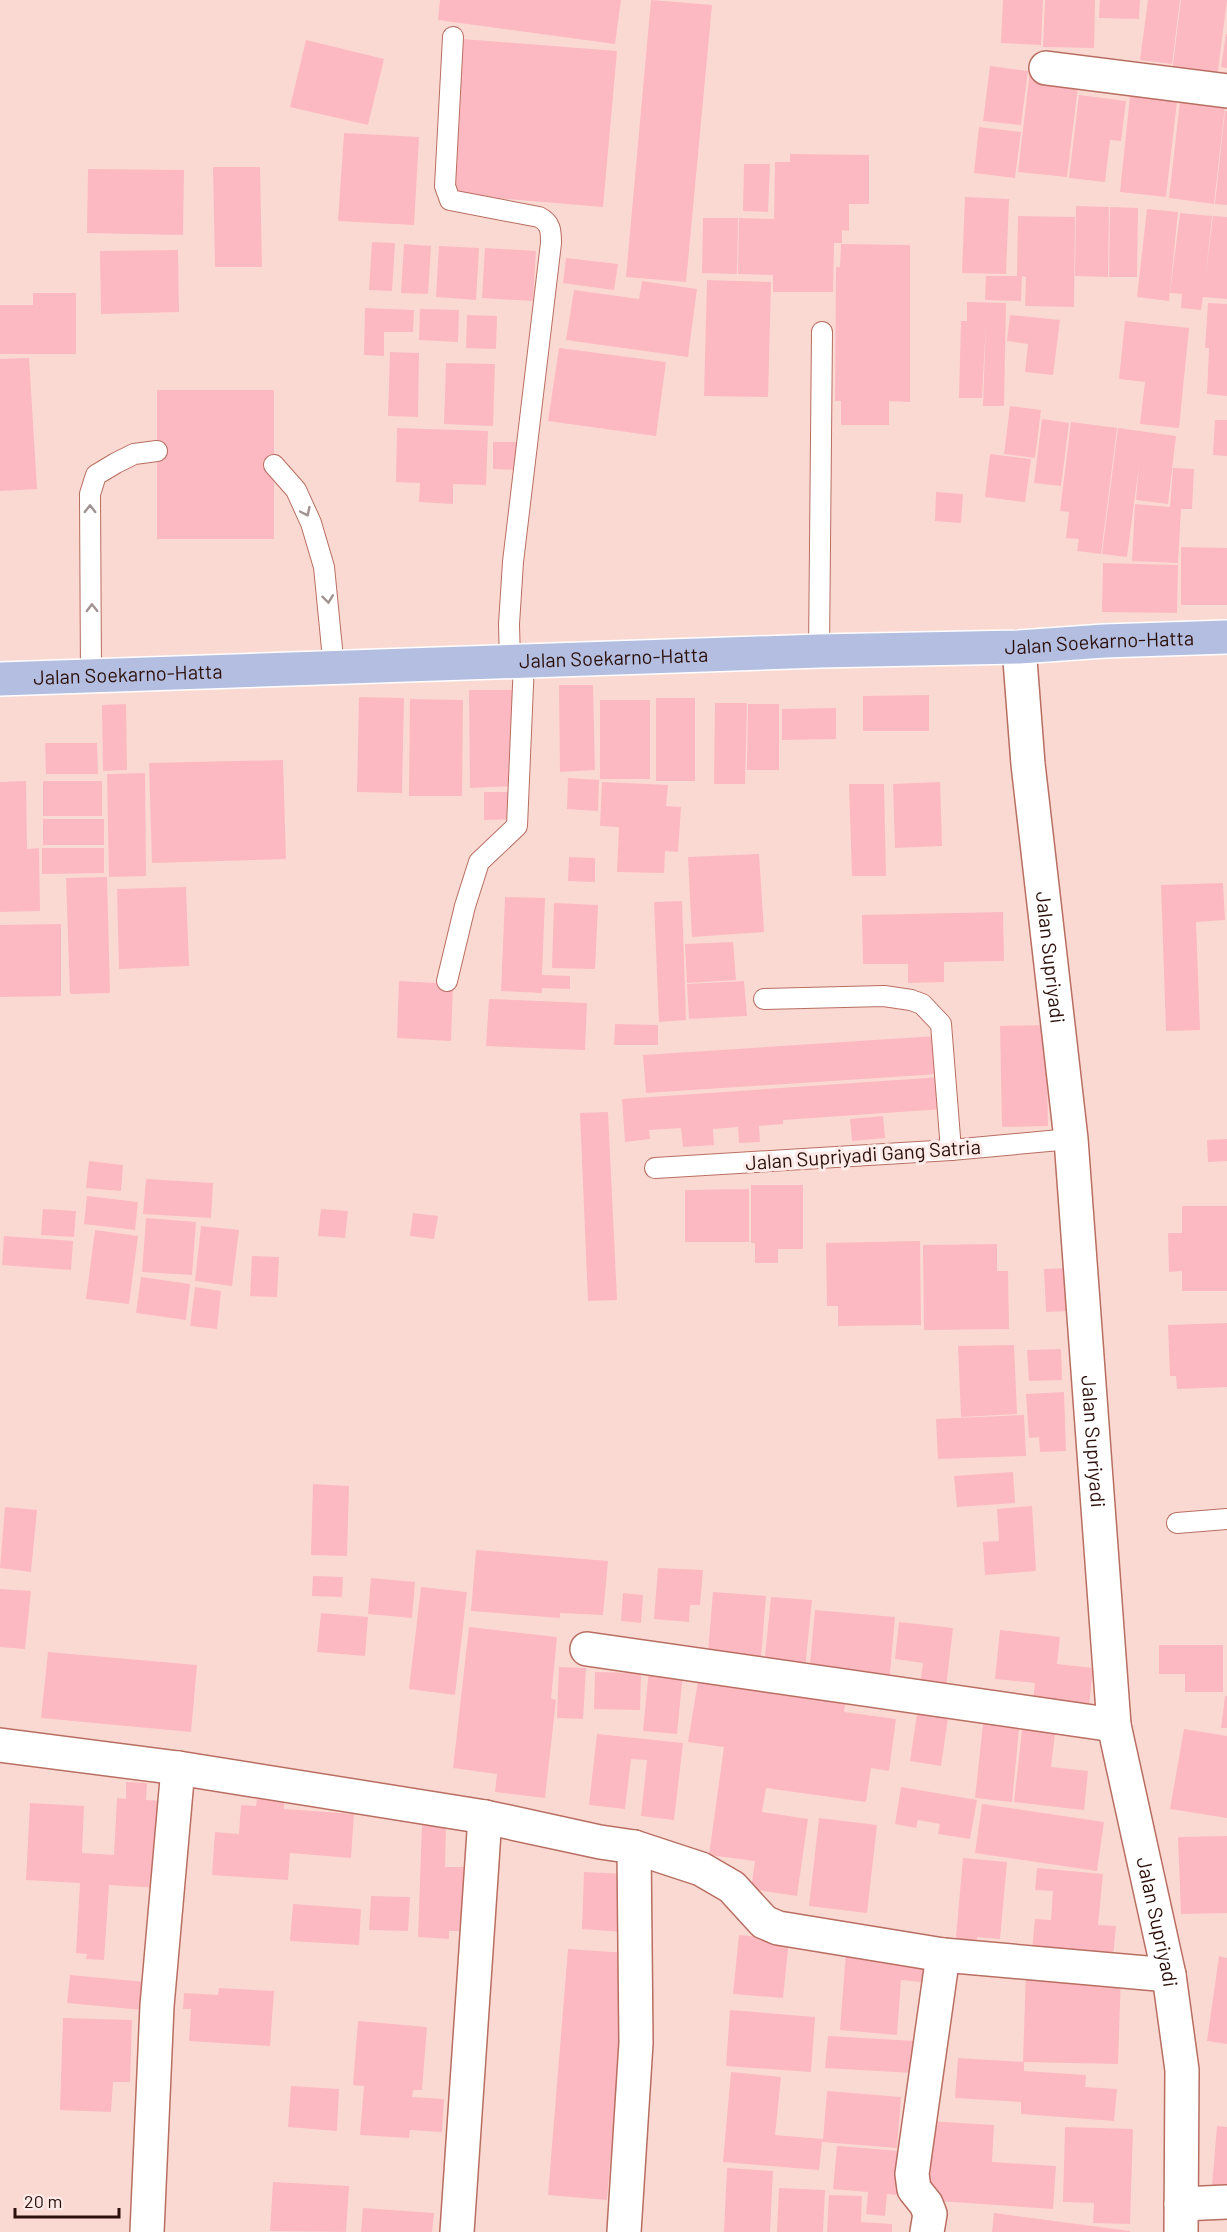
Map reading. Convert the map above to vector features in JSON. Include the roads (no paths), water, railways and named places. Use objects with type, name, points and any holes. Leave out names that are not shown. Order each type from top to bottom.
[{"type":"main road","name":"Jalan Soekarno-Hatta","points":[[0,679],[92,662],[334,669],[819,651],[1019,647],[1227,637]]},
{"type":"street","points":[[1046,68],[1227,91]]},
{"type":"street","name":"Jalan Supriyadi","points":[[1019,647],[1028,764],[1071,1139],[1114,1725],[1169,1975],[1182,2070],[1181,2218]]},
{"type":"street","points":[[587,1649],[1114,1725]]},
{"type":"street","points":[[0,1745],[178,1768],[485,1817],[600,1842],[634,1846],[701,1869],[732,1887],[764,1922],[778,1928],[943,1955],[1169,1975]]},
{"type":"street","points":[[147,2232],[157,2006],[178,1768]]},
{"type":"street","points":[[457,2232],[485,1817]]},
{"type":"street","points":[[624,2232],[636,2043],[634,1846]]},
{"type":"street","points":[[927,2232],[930,2214],[926,2204],[914,2189],[912,2174],[943,1955]]},
{"type":"street","points":[[1181,2218],[1227,2202]]},
{"type":"lane","points":[[447,981],[465,906],[480,862],[517,826],[517,662],[509,624],[513,562],[550,255],[551,228],[547,221],[538,217],[450,200],[444,186],[453,37]]},
{"type":"lane","points":[[819,651],[822,332]]},
{"type":"lane","points":[[92,662],[90,494],[96,476],[134,454],[157,451]]},
{"type":"lane","points":[[274,465],[296,490],[311,523],[324,567],[334,669]]},
{"type":"lane","points":[[764,999],[884,996],[922,1004],[941,1024],[951,1150]]},
{"type":"lane","name":"Jalan Supriyadi Gang Satria","points":[[655,1168],[951,1150],[1071,1139]]},
{"type":"lane","points":[[1177,1523],[1227,1519]]}]
